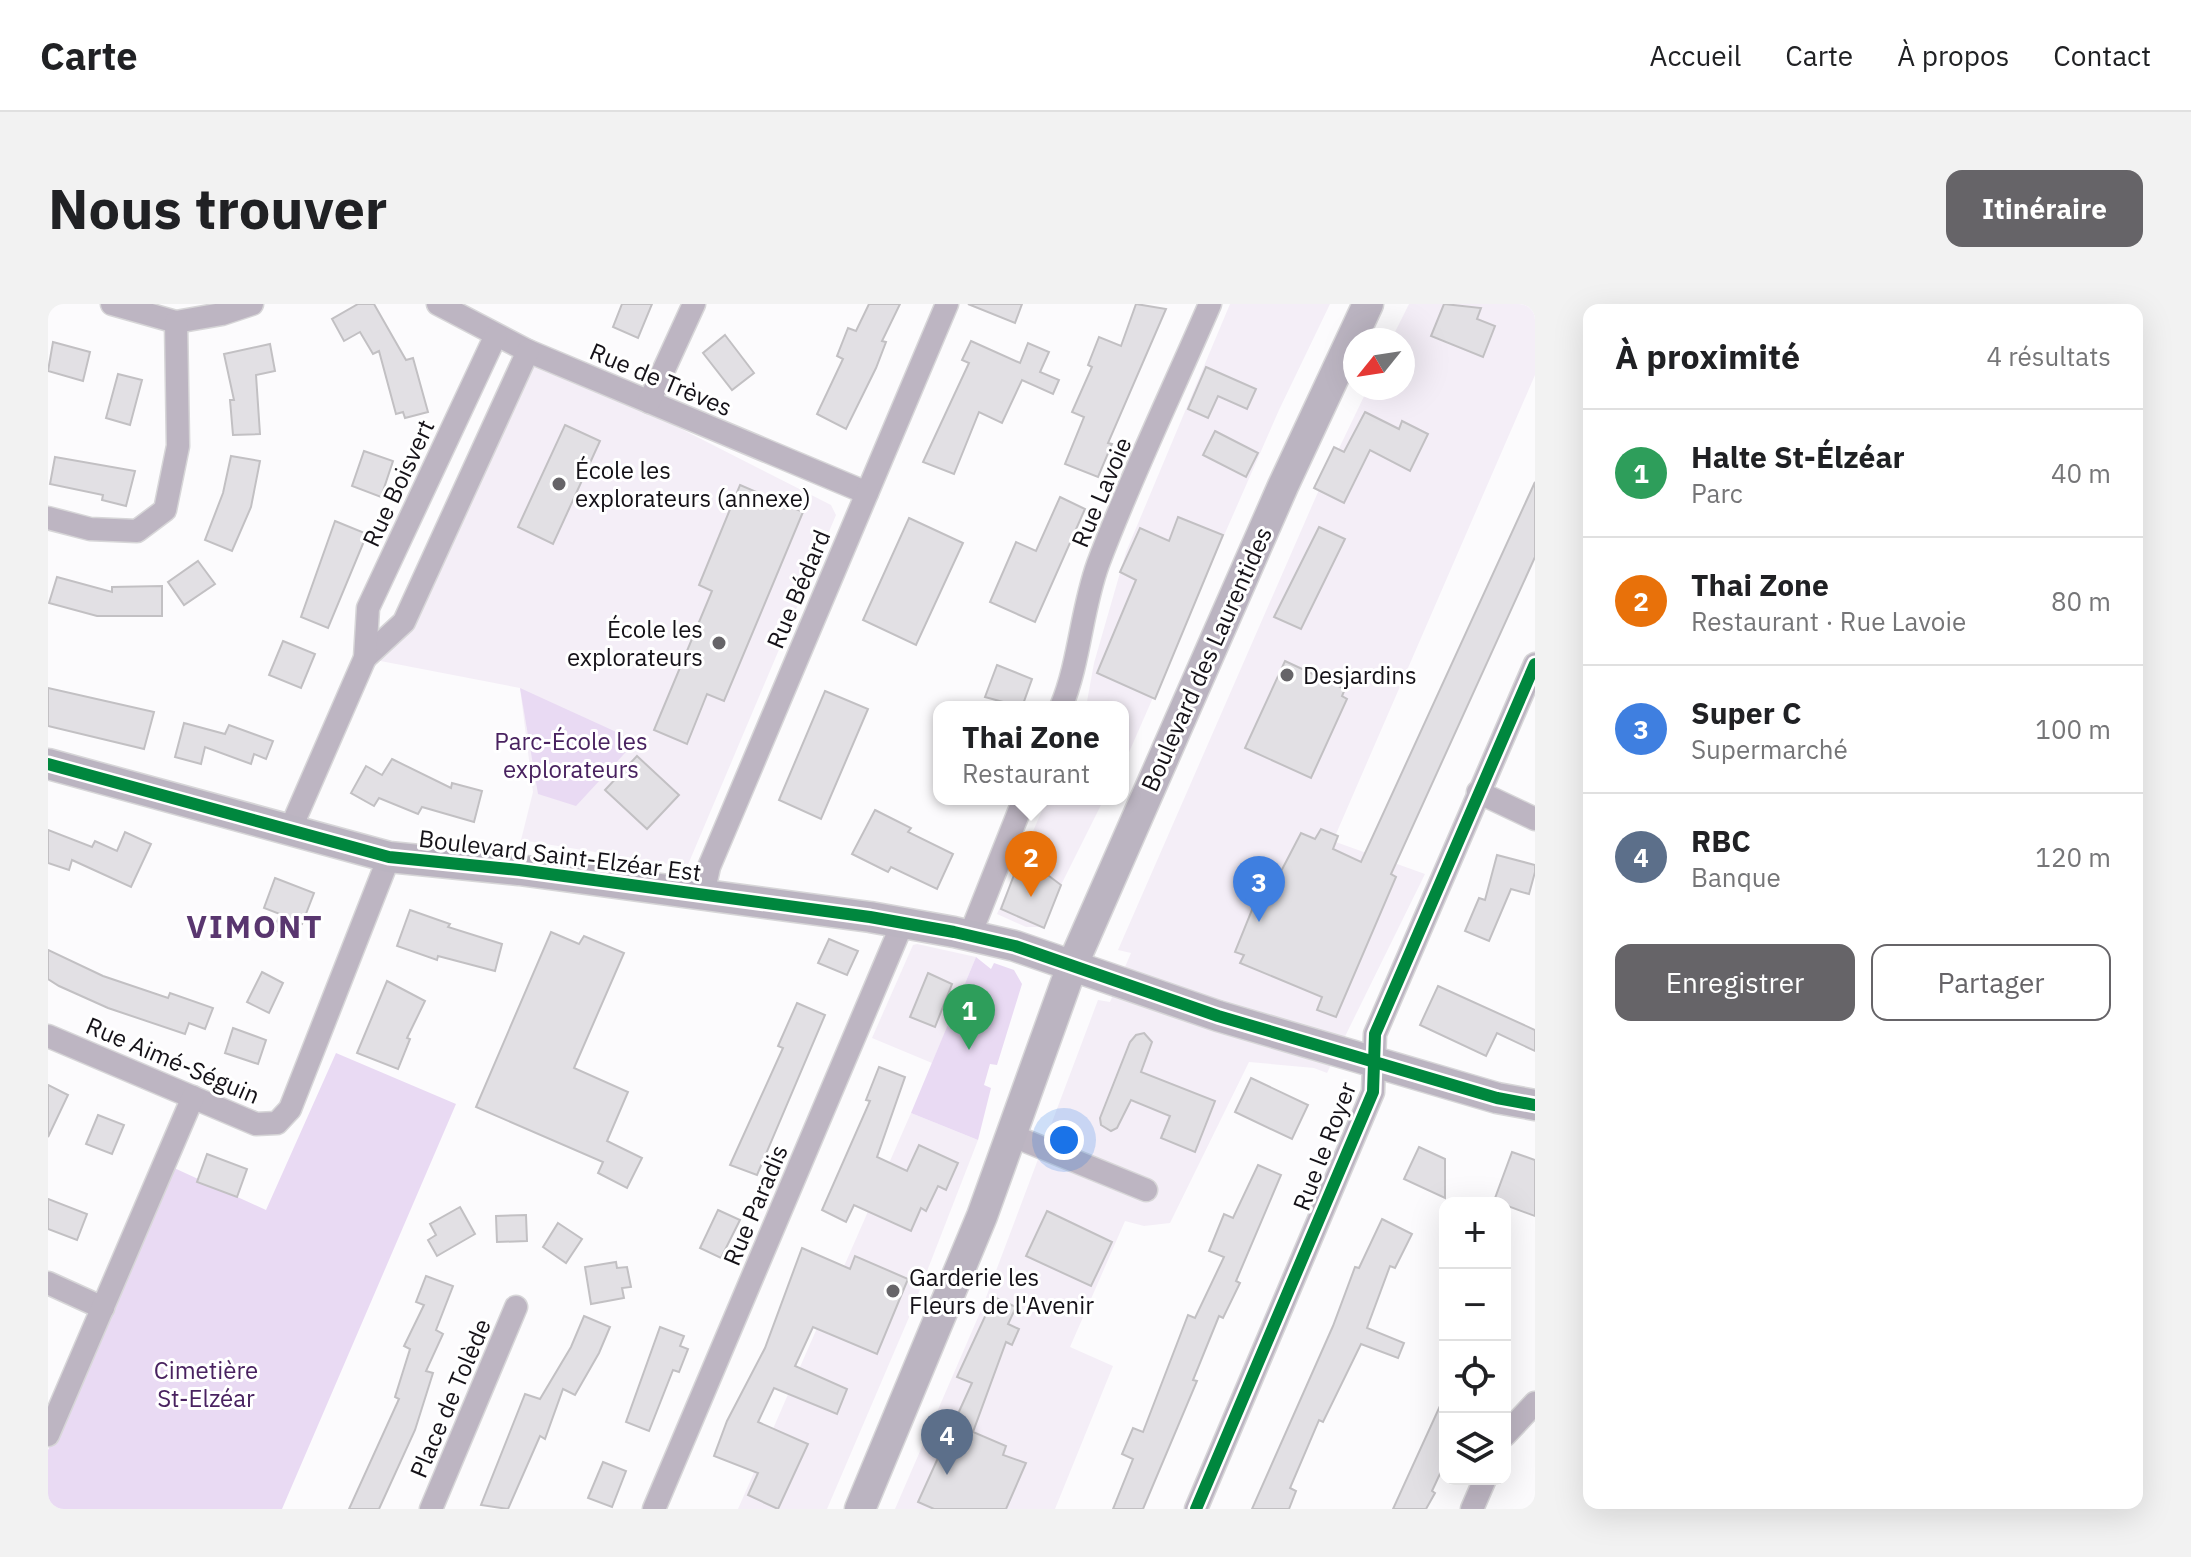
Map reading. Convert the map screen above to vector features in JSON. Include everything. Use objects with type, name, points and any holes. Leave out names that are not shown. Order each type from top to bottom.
[{"type":"street","points":[[112,304],[176,322],[222,314],[252,304]]},
{"type":"street","name":"Rue de Trèves","points":[[438,304],[528,351],[867,493]]},
{"type":"street","points":[[649,402],[694,304]]},
{"type":"street","name":"Rue Bédard","points":[[703,895],[709,867],[947,304]]},
{"type":"street","name":"Rue Lavoie","points":[[1063,701],[1077,660],[1085,612],[1099,562],[1210,304]]},
{"type":"street","name":"Boulevard des Laurentides","points":[[860,1509],[967,1253],[1072,966],[1283,486],[1368,304]]},
{"type":"street","points":[[48,518],[90,529],[137,531],[165,510],[178,446],[176,322]]},
{"type":"street","name":"Rue Boisvert","points":[[290,830],[365,658],[368,608],[496,335]]},
{"type":"street","name":"Rue Boisvert","points":[[365,658],[404,622],[528,351]]},
{"type":"street","name":"Rue le Royer","points":[[1196,1509],[1373,1092],[1375,1034],[1535,664]]},
{"type":"street","name":"Boulevard Saint-Elzéar Est","points":[[48,764],[389,857],[703,895],[903,922],[970,935],[1218,1016],[1535,1105]]},
{"type":"street","points":[[1478,792],[1535,819]]},
{"type":"street","points":[[970,935],[1022,805]]},
{"type":"street","name":"Rue Aimé-Séguin","points":[[48,1036],[256,1124],[277,1123],[290,1109],[389,857]]},
{"type":"street","name":"Rue Paradis","points":[[654,1509],[903,922]]},
{"type":"street","points":[[48,1435],[193,1097]]},
{"type":"street","points":[[1011,1135],[1146,1190]]},
{"type":"street","points":[[48,1283],[103,1308]]},
{"type":"street","name":"Place de Tolède","points":[[431,1509],[516,1307]]},
{"type":"street","points":[[1511,1429],[1535,1403]]},
{"type":"street","points":[[1472,1509],[1482,1485]]},
{"type":"shaded area","points":[[1230,304],[1330,304],[1279,410],[1129,752],[1129,701],[1087,701],[1094,663],[1126,552]]},
{"type":"shaded area","points":[[1409,304],[1535,304],[1535,375],[1333,841],[1425,874],[1327,1073],[1314,1068],[1249,1062],[1170,1223],[1144,1226],[1125,1221],[1070,1347],[1113,1366],[1055,1509],[895,1509],[982,1308],[1098,1000],[1110,1002],[1131,953],[1118,950],[1318,492],[1362,400],[1415,400],[1415,328],[1397,328]]},
{"type":"shaded area","points":[[528,351],[831,505],[836,515],[687,867],[521,840],[533,792],[520,688],[365,658],[404,621]]},
{"type":"shaded area","points":[[1044,805],[1101,805],[1040,927],[1026,927],[997,914]]},
{"type":"shaded area","points":[[913,945],[976,957],[932,1063],[872,1038]]},
{"type":"shaded area","points":[[911,1113],[978,1140],[910,1315],[827,1509],[738,1509]]},
{"type":"green space","name":"Parc-École les explorateurs","points":[[520,688],[636,741],[576,806],[538,794]]},
{"type":"green space","points":[[976,957],[991,969],[994,963],[1014,970],[1022,984],[997,1065],[990,1064],[984,1085],[991,1088],[978,1140],[911,1113]]},
{"type":"green space","name":"Cimetière St-Elzéar","points":[[336,1053],[456,1104],[282,1509],[48,1509],[48,1450],[172,1167],[266,1210]]},
{"type":"building","points":[[358,304],[374,304],[406,360],[413,358],[428,412],[405,418],[403,412],[396,414],[379,351],[373,354],[360,332],[344,341],[332,319]]},
{"type":"building","points":[[622,304],[652,304],[638,338],[613,327]]},
{"type":"building","points":[[869,304],[900,304],[882,341],[886,342],[876,368],[846,429],[817,414],[843,359],[837,356],[848,328],[856,331]]},
{"type":"building","points":[[968,304],[1022,304],[1015,323]]},
{"type":"building","points":[[1136,304],[1166,309],[1108,443],[1112,444],[1098,477],[1065,464],[1084,417],[1072,412],[1092,367],[1088,365],[1099,337],[1121,346]]},
{"type":"building","points":[[1444,304],[1481,308],[1477,319],[1495,326],[1483,357],[1431,336]]},
{"type":"building","points":[[725,335],[754,373],[732,390],[703,353]]},
{"type":"building","points":[[971,341],[1020,363],[1028,343],[1049,352],[1040,372],[1059,380],[1053,394],[1022,380],[1002,423],[979,412],[954,474],[923,462],[969,363],[962,360]]},
{"type":"building","points":[[53,342],[90,352],[83,381],[48,371]]},
{"type":"building","points":[[270,344],[275,371],[256,375],[260,434],[233,435],[230,400],[234,400],[224,354]]},
{"type":"building","points":[[1206,367],[1256,389],[1247,409],[1218,396],[1208,418],[1188,409]]},
{"type":"building","points":[[118,374],[142,380],[130,425],[106,418]]},
{"type":"building","points":[[1365,412],[1399,429],[1402,421],[1428,434],[1410,471],[1370,450],[1344,503],[1314,488],[1334,447],[1344,452]]},
{"type":"building","name":"École les explorateurs (annexe)","points":[[565,425],[600,441],[553,544],[518,527]]},
{"type":"building","points":[[1215,431],[1258,453],[1246,477],[1203,455]]},
{"type":"building","points":[[364,451],[393,461],[381,497],[352,486]]},
{"type":"building","points":[[231,456],[260,461],[251,507],[232,551],[205,540],[223,493]]},
{"type":"building","points":[[55,457],[135,471],[126,506],[102,500],[103,495],[50,484]]},
{"type":"building","points":[[1535,482],[1535,557],[1391,874],[1396,877],[1336,1017],[1317,1010],[1322,997],[1240,963],[1244,955],[1235,952],[1256,900],[1264,904],[1301,833],[1315,839],[1321,829],[1338,836],[1333,849],[1361,862]]},
{"type":"building","name":"École les explorateurs","points":[[740,485],[803,512],[724,701],[707,694],[687,744],[654,730],[712,591],[699,585]]},
{"type":"building","points":[[1060,497],[1085,509],[1035,622],[990,602],[1016,542],[1036,551]]},
{"type":"building","points":[[1178,517],[1223,535],[1155,699],[1097,673],[1136,580],[1120,572],[1140,528],[1169,541]]},
{"type":"building","points":[[909,518],[963,543],[916,645],[863,620]]},
{"type":"building","points":[[335,521],[367,534],[328,628],[301,617]]},
{"type":"building","points":[[1319,527],[1345,539],[1301,629],[1274,617]]},
{"type":"building","points":[[198,561],[215,584],[184,605],[168,582]]},
{"type":"building","points":[[57,577],[112,592],[112,587],[162,586],[162,616],[97,616],[49,603]]},
{"type":"building","points":[[283,641],[315,654],[301,688],[269,675]]},
{"type":"building","points":[[1285,661],[1345,689],[1342,696],[1347,699],[1311,778],[1245,748]]},
{"type":"building","points":[[997,665],[1032,679],[1024,701],[1000,701],[985,697]]},
{"type":"building","points":[[48,688],[154,712],[144,749],[48,726]]},
{"type":"building","points":[[825,691],[868,709],[821,819],[779,800]]},
{"type":"building","points":[[184,723],[225,734],[229,725],[273,741],[266,759],[254,754],[251,764],[205,747],[201,764],[175,757]]},
{"type":"building","points":[[637,756],[679,795],[647,829],[605,790]]},
{"type":"building","points":[[392,759],[451,788],[452,783],[482,791],[474,822],[422,807],[418,814],[379,798],[374,806],[351,793],[366,766],[382,775]]},
{"type":"building","points":[[875,810],[911,828],[908,832],[953,854],[937,889],[891,867],[888,872],[852,854]]},
{"type":"building","points":[[48,830],[92,847],[95,841],[117,851],[125,832],[151,844],[131,887],[72,860],[69,870],[48,863]]},
{"type":"building","points":[[1497,855],[1535,865],[1535,872],[1529,894],[1511,889],[1489,941],[1465,931],[1479,898],[1485,900]]},
{"type":"building","points":[[1025,868],[1036,874],[1041,870],[1061,885],[1044,928],[1001,909],[1014,875],[1021,878]]},
{"type":"building","points":[[275,878],[314,893],[302,924],[294,921],[289,935],[274,930],[280,914],[264,908]]},
{"type":"building","points":[[410,910],[450,924],[448,927],[502,944],[495,971],[438,956],[437,960],[397,946]]},
{"type":"building","points":[[551,932],[579,944],[584,936],[624,953],[574,1068],[628,1092],[607,1141],[642,1158],[627,1188],[598,1173],[603,1162],[476,1107]]},
{"type":"building","points":[[829,939],[858,951],[847,975],[818,963]]},
{"type":"building","points":[[48,950],[103,976],[168,998],[170,993],[213,1008],[205,1029],[189,1023],[185,1034],[108,1008],[59,986],[48,979]]},
{"type":"building","points":[[262,972],[283,983],[269,1013],[247,1002]]},
{"type":"building","points":[[928,973],[952,984],[935,1027],[910,1017]]},
{"type":"building","points":[[387,981],[425,1001],[407,1038],[410,1039],[398,1069],[357,1053]]},
{"type":"building","points":[[1438,986],[1535,1030],[1535,1051],[1497,1033],[1486,1056],[1420,1025]]},
{"type":"building","points":[[797,1003],[825,1015],[757,1175],[730,1165],[783,1048],[778,1046]]},
{"type":"building","points":[[233,1028],[266,1040],[258,1064],[225,1053]]},
{"type":"building","points":[[1144,1033],[1152,1042],[1141,1072],[1215,1101],[1195,1152],[1161,1138],[1170,1116],[1131,1100],[1117,1128],[1111,1131],[1101,1125],[1100,1118],[1130,1042],[1136,1035]]},
{"type":"building","points":[[879,1067],[905,1077],[877,1157],[907,1171],[919,1145],[958,1163],[946,1190],[938,1186],[926,1211],[921,1208],[911,1231],[854,1205],[846,1222],[822,1210],[870,1101],[866,1100]]},
{"type":"building","points":[[1251,1078],[1308,1105],[1292,1139],[1235,1112]]},
{"type":"building","points":[[48,1085],[68,1095],[48,1137]]},
{"type":"building","points":[[98,1115],[124,1125],[112,1154],[86,1144]]},
{"type":"building","points":[[1419,1147],[1445,1159],[1445,1197],[1404,1179]]},
{"type":"building","points":[[1512,1152],[1535,1160],[1535,1216],[1511,1207],[1511,1197],[1495,1197]]},
{"type":"building","points":[[207,1154],[247,1169],[237,1197],[197,1182]]},
{"type":"building","points":[[1258,1165],[1281,1175],[1236,1281],[1240,1283],[1223,1318],[1219,1316],[1193,1380],[1197,1381],[1143,1509],[1113,1509],[1133,1459],[1122,1454],[1133,1428],[1143,1432],[1188,1315],[1195,1318],[1224,1257],[1209,1251],[1224,1214],[1233,1218]]},
{"type":"building","points":[[48,1199],[87,1214],[77,1240],[48,1229]]},
{"type":"building","points":[[460,1207],[475,1234],[437,1256],[428,1240],[436,1235],[430,1224]]},
{"type":"building","points":[[718,1210],[740,1220],[721,1258],[700,1248]]},
{"type":"building","points":[[1047,1211],[1112,1242],[1091,1286],[1026,1256]]},
{"type":"building","points":[[526,1215],[527,1241],[497,1242],[496,1216]]},
{"type":"building","points":[[1382,1219],[1412,1234],[1395,1268],[1390,1266],[1367,1328],[1404,1343],[1398,1358],[1361,1344],[1323,1422],[1319,1420],[1290,1488],[1296,1491],[1289,1509],[1252,1509],[1333,1326],[1355,1267],[1359,1268]]},
{"type":"building","points":[[558,1223],[582,1239],[566,1263],[543,1247]]},
{"type":"building","points":[[802,1248],[850,1269],[855,1256],[908,1279],[877,1354],[813,1327],[795,1366],[847,1389],[837,1414],[774,1388],[758,1422],[808,1444],[778,1509],[748,1495],[758,1473],[714,1456],[727,1421],[765,1348]]},
{"type":"building","points":[[616,1262],[617,1268],[627,1267],[631,1287],[622,1288],[624,1298],[591,1304],[585,1267]]},
{"type":"building","points":[[426,1276],[453,1286],[436,1330],[443,1334],[426,1371],[433,1373],[415,1430],[379,1509],[349,1509],[399,1399],[395,1397],[410,1349],[404,1346],[424,1305],[416,1302]]},
{"type":"building","points":[[994,1297],[1016,1307],[1008,1324],[1019,1329],[1012,1345],[1006,1342],[973,1432],[1006,1446],[1003,1455],[1026,1463],[1006,1509],[934,1509],[918,1502],[972,1383],[957,1377]]},
{"type":"building","points":[[584,1316],[610,1327],[599,1353],[575,1395],[563,1389],[545,1439],[540,1436],[508,1509],[481,1505],[525,1394],[540,1399],[571,1347]]},
{"type":"building","points":[[660,1327],[684,1336],[680,1346],[688,1349],[679,1372],[673,1370],[649,1431],[626,1422]]},
{"type":"building","points":[[1439,1408],[1439,1476],[1432,1491],[1435,1493],[1426,1509],[1393,1509]]},
{"type":"building","points":[[603,1462],[626,1471],[612,1507],[588,1498]]},
{"type":"cycle path","points":[[1196,1509],[1373,1092],[1375,1034],[1535,664]]},
{"type":"cycle path","points":[[48,764],[389,857],[519,870],[870,917],[954,932],[1015,946],[1218,1016],[1497,1098],[1535,1105]]},
{"type":"place","name":"École les explorateurs (annexe)","points":[[559,484]]},
{"type":"place","name":"École les explorateurs","points":[[719,643]]},
{"type":"place","name":"Desjardins","points":[[1287,675]]},
{"type":"place","name":"Thai Zone","points":[[1031,897]]},
{"type":"place","name":"Super C","points":[[1259,922]]},
{"type":"place","name":"Halte St-Élzéar","points":[[969,1050]]},
{"type":"place","name":"Garderie les Fleurs de l'Avenir","points":[[893,1291]]},
{"type":"place","name":"RBC","points":[[947,1475]]},
{"type":"district","name":"VIMONT","points":[[255,926]]}]
